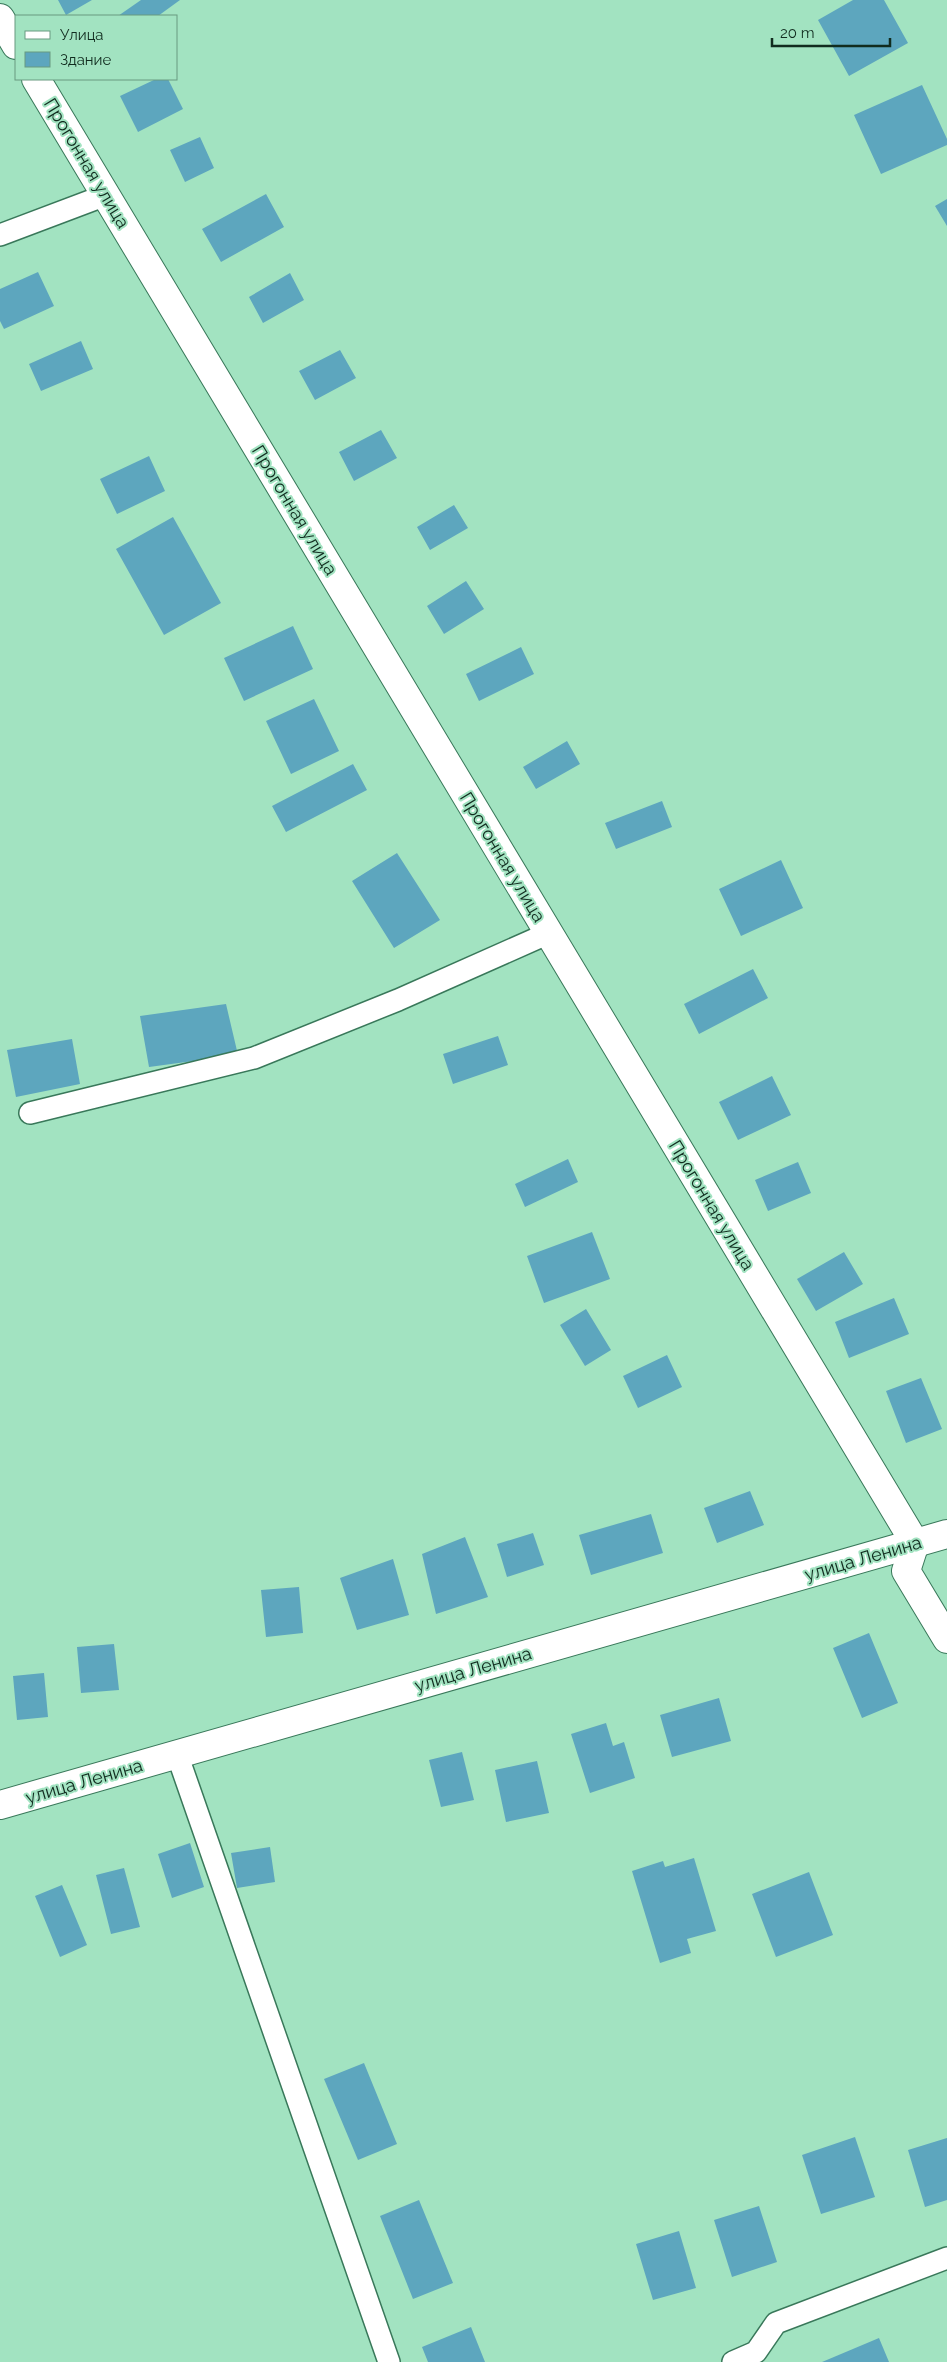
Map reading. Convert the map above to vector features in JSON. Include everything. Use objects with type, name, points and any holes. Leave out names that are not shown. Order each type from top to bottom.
[{"type":"street","points":[[0,18],[15,43]]},
{"type":"street","name":"Прогонная улица","points":[[37,80],[914,1543]]},
{"type":"street","name":"улица Ленина","points":[[0,1805],[947,1534]]},
{"type":"street","points":[[914,1543],[906,1571],[947,1639]]},
{"type":"lane","points":[[0,236],[106,195]]},
{"type":"lane","points":[[30,1112],[254,1058],[398,1000],[548,933]]},
{"type":"lane","points":[[177,1754],[389,2362]]},
{"type":"lane","points":[[733,2362],[756,2352],[776,2323],[947,2258]]},
{"type":"building","points":[[58,0],[92,0],[66,15]]},
{"type":"building","points":[[141,0],[180,0],[159,15],[119,15]]},
{"type":"building","points":[[853,0],[884,0],[908,43],[849,76],[818,20]]},
{"type":"building","points":[[154,80],[168,80],[183,109],[138,132],[120,96]]},
{"type":"building","points":[[922,85],[947,139],[947,145],[881,174],[854,115]]},
{"type":"building","points":[[200,137],[214,168],[185,182],[170,150]]},
{"type":"building","points":[[266,194],[284,227],[221,262],[202,229]]},
{"type":"building","points":[[947,199],[947,226],[935,206]]},
{"type":"building","points":[[38,272],[54,306],[4,329],[0,321],[0,289]]},
{"type":"building","points":[[290,273],[304,300],[263,323],[249,297]]},
{"type":"building","points":[[81,341],[93,369],[41,391],[29,364]]},
{"type":"building","points":[[340,350],[356,378],[315,400],[299,371]]},
{"type":"building","points":[[381,430],[397,458],[354,481],[339,452]]},
{"type":"building","points":[[149,456],[165,491],[117,514],[100,479]]},
{"type":"building","points":[[454,505],[468,528],[430,550],[417,527]]},
{"type":"building","points":[[173,517],[221,603],[164,635],[116,549]]},
{"type":"building","points":[[466,581],[484,609],[444,634],[427,606]]},
{"type":"building","points":[[293,626],[313,669],[244,701],[224,658]]},
{"type":"building","points":[[521,647],[534,674],[479,701],[466,674]]},
{"type":"building","points":[[314,699],[339,751],[291,774],[266,721]]},
{"type":"building","points":[[567,741],[580,764],[536,789],[523,767]]},
{"type":"building","points":[[353,764],[367,790],[286,832],[272,806]]},
{"type":"building","points":[[662,801],[672,827],[616,849],[605,823]]},
{"type":"building","points":[[397,853],[440,920],[394,948],[352,881]]},
{"type":"building","points":[[781,860],[803,908],[741,936],[719,889]]},
{"type":"building","points":[[753,969],[768,998],[699,1034],[684,1004]]},
{"type":"building","points":[[226,1004],[238,1055],[149,1067],[140,1016]]},
{"type":"building","points":[[498,1036],[508,1065],[453,1084],[443,1054]]},
{"type":"building","points":[[72,1039],[80,1084],[16,1097],[7,1050]]},
{"type":"building","points":[[772,1076],[791,1115],[738,1140],[719,1102]]},
{"type":"building","points":[[568,1159],[578,1182],[525,1207],[515,1184]]},
{"type":"building","points":[[798,1162],[811,1193],[768,1211],[755,1180]]},
{"type":"building","points":[[592,1232],[610,1279],[544,1303],[527,1256]]},
{"type":"building","points":[[844,1252],[863,1284],[816,1311],[797,1279]]},
{"type":"building","points":[[894,1298],[909,1334],[849,1358],[835,1322]]},
{"type":"building","points":[[586,1309],[611,1350],[585,1366],[560,1325]]},
{"type":"building","points":[[667,1355],[682,1387],[638,1408],[623,1376]]},
{"type":"building","points":[[921,1378],[942,1429],[906,1443],[886,1391]]},
{"type":"building","points":[[750,1491],[764,1525],[717,1543],[704,1508]]},
{"type":"building","points":[[651,1514],[663,1553],[591,1575],[579,1535]]},
{"type":"building","points":[[533,1533],[544,1565],[507,1577],[497,1544]]},
{"type":"building","points":[[465,1537],[488,1597],[436,1614],[422,1554]]},
{"type":"building","points":[[393,1559],[409,1615],[357,1630],[340,1578]]},
{"type":"building","points":[[299,1587],[303,1633],[266,1637],[261,1590]]},
{"type":"building","points":[[869,1633],[898,1703],[862,1718],[833,1648]]},
{"type":"building","points":[[114,1644],[119,1690],[81,1693],[77,1647]]},
{"type":"building","points":[[44,1673],[48,1717],[17,1720],[13,1676]]},
{"type":"building","points":[[719,1698],[731,1741],[672,1757],[660,1715]]},
{"type":"building","points":[[606,1723],[613,1746],[624,1742],[635,1778],[590,1793],[571,1734]]},
{"type":"building","points":[[462,1752],[474,1800],[441,1807],[429,1760]]},
{"type":"building","points":[[537,1761],[549,1813],[506,1822],[495,1770]]},
{"type":"building","points":[[190,1843],[204,1887],[172,1898],[158,1854]]},
{"type":"building","points":[[270,1847],[275,1882],[237,1888],[231,1853]]},
{"type":"building","points":[[694,1858],[716,1931],[687,1939],[691,1953],[660,1963],[632,1871],[663,1861],[665,1867]]},
{"type":"building","points":[[124,1868],[140,1927],[111,1934],[96,1875]]},
{"type":"building","points":[[809,1872],[833,1935],[776,1957],[752,1894]]},
{"type":"building","points":[[62,1885],[87,1945],[60,1957],[35,1896]]},
{"type":"building","points":[[364,2063],[397,2144],[358,2160],[324,2079]]},
{"type":"building","points":[[855,2137],[875,2197],[821,2214],[802,2155]]},
{"type":"building","points":[[947,2138],[947,2200],[925,2207],[908,2150]]},
{"type":"building","points":[[419,2200],[453,2283],[413,2299],[380,2216]]},
{"type":"building","points":[[759,2206],[777,2262],[732,2277],[714,2220]]},
{"type":"building","points":[[679,2231],[696,2288],[653,2300],[636,2244]]},
{"type":"building","points":[[471,2327],[485,2362],[428,2362],[422,2347]]},
{"type":"building","points":[[879,2338],[889,2362],[822,2362]]}]
